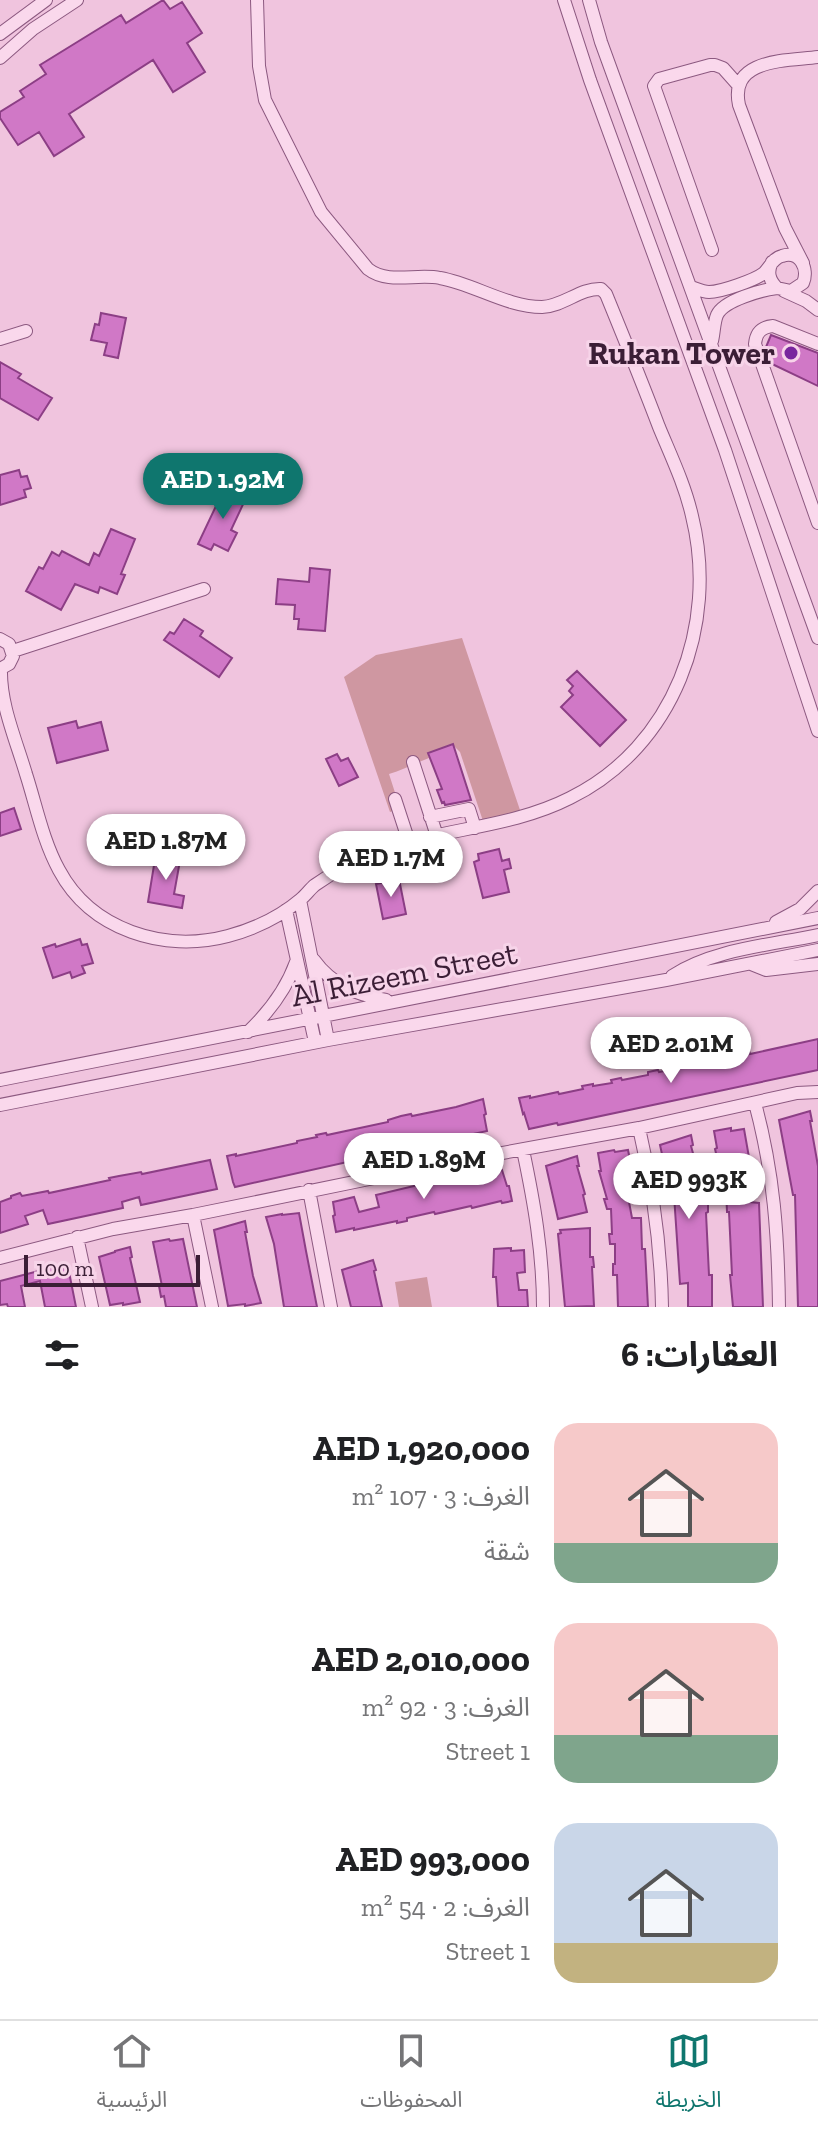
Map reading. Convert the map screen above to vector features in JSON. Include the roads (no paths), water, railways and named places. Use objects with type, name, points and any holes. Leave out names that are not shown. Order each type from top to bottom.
[{"type":"street","points":[[0,34],[46,0]]},
{"type":"street","points":[[0,58],[33,29],[77,0]]},
{"type":"street","points":[[0,639],[9,644],[13,651],[12,660],[1,669],[4,699],[53,859],[68,884],[88,906],[112,924],[139,936],[182,942],[239,932],[286,910],[313,887],[346,866],[375,853],[536,812],[588,789],[630,755],[659,721],[684,671],[697,616],[700,565],[692,514],[604,291],[594,289],[554,305],[537,307],[438,277],[387,278],[368,269],[321,212],[265,100],[259,66],[257,0]]},
{"type":"street","points":[[564,0],[586,69],[725,450],[818,731]]},
{"type":"street","points":[[589,0],[601,42],[818,638]]},
{"type":"street","points":[[816,308],[808,296],[803,263],[785,228],[739,105],[739,86],[746,74],[757,66],[818,57]]},
{"type":"street","points":[[712,250],[654,86],[659,79],[710,65],[723,68],[739,86]]},
{"type":"street","points":[[785,228],[784,245],[770,268],[770,279],[780,289],[816,308]]},
{"type":"street","points":[[691,287],[707,292],[721,290],[758,277],[784,255],[791,255],[803,263]]},
{"type":"street","points":[[712,344],[717,315],[726,305],[760,291],[797,288],[805,277]]},
{"type":"street","points":[[818,344],[773,326],[760,331],[755,344],[818,523]]},
{"type":"street","points":[[0,339],[26,331]]},
{"type":"street","points":[[13,651],[204,589]]},
{"type":"street","points":[[413,762],[437,836]]},
{"type":"street","points":[[395,799],[409,842]]},
{"type":"street","points":[[430,817],[469,809],[475,828]]},
{"type":"street","points":[[764,929],[800,909],[818,891]]},
{"type":"street","points":[[300,900],[328,1040]]},
{"type":"street","points":[[286,910],[315,1042]]},
{"type":"street","name":"Al Rizeem Street","points":[[0,1080],[818,918]]},
{"type":"street","points":[[666,980],[694,963],[715,956],[818,935]]},
{"type":"street","points":[[751,964],[818,950]]},
{"type":"street","points":[[312,957],[325,973],[344,988],[393,1002]]},
{"type":"street","points":[[248,1032],[280,996],[297,959]]},
{"type":"street","points":[[751,964],[766,970],[818,964]]},
{"type":"street","name":"Al Rizeem Street","points":[[0,1105],[315,1042],[751,964]]},
{"type":"street","points":[[0,1258],[77,1237],[639,1128],[797,1093],[818,1092]]},
{"type":"street","points":[[755,1103],[775,1201],[779,1307]]},
{"type":"street","points":[[639,1128],[657,1217],[662,1307]]},
{"type":"street","points":[[523,1150],[540,1242],[543,1307]]},
{"type":"street","points":[[309,1190],[331,1307]]},
{"type":"street","points":[[193,1215],[212,1307]]},
{"type":"street","points":[[77,1237],[92,1307]]},
{"type":"place","name":"Rukan Tower","points":[[791,353]]}]
